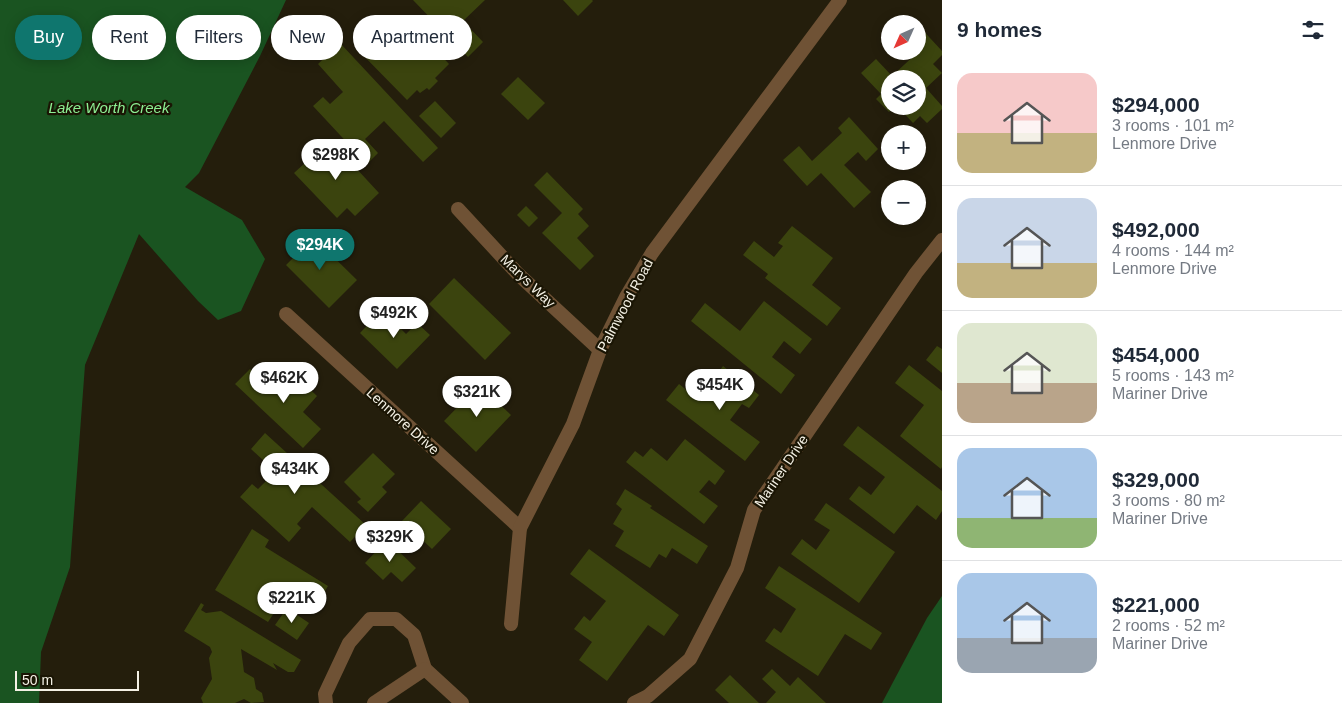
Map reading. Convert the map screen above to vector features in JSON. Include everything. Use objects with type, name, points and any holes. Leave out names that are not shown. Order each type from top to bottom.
[{"type":"street","name":"Palmwood Road","points":[[511,624],[520,528],[573,424],[600,350],[626,297],[652,253],[840,0]]},
{"type":"street","name":"Marys Way","points":[[458,209],[518,274],[600,350]]},
{"type":"street","name":"Mariner Drive","points":[[634,703],[648,696],[690,659],[737,568],[754,510],[916,273],[942,240]]},
{"type":"street","name":"Lenmore Drive","points":[[286,314],[520,528]]},
{"type":"street","points":[[326,703],[325,694],[349,643],[370,619],[396,619],[414,635],[425,669],[462,703]]},
{"type":"street","points":[[374,703],[425,669]]},
{"type":"water","name":"Lake Worth Creek","points":[[0,0],[286,0],[279,15],[271,15],[271,32],[261,54],[261,15],[176,15],[176,60],[258,60],[199,173],[185,187],[242,220],[265,259],[241,311],[218,320],[198,301],[139,234],[85,365],[70,567],[41,652],[39,703],[0,703]]},
{"type":"water","points":[[942,596],[942,703],[882,703],[927,618]]},
{"type":"building","points":[[413,0],[485,0],[469,15],[427,15]]},
{"type":"building","points":[[563,0],[592,0],[593,1],[578,16]]},
{"type":"building","points":[[472,30],[483,42],[472,53]]},
{"type":"building","points":[[926,34],[942,51],[942,55],[933,64],[942,73],[926,88],[926,70],[898,70],[909,60],[926,60]]},
{"type":"building","points":[[343,46],[353,57],[353,60],[356,60],[438,148],[423,162],[384,121],[365,139],[378,153],[367,164],[313,106],[323,97],[330,104],[343,92],[318,64],[322,60],[343,60]]},
{"type":"building","points":[[876,59],[886,70],[881,70],[881,94],[861,73]]},
{"type":"building","points":[[368,60],[445,60],[449,64],[435,78],[438,81],[429,90],[427,88],[420,93],[417,90],[407,100]]},
{"type":"building","points":[[518,77],[545,103],[528,120],[501,94]]},
{"type":"building","points":[[926,88],[942,106],[942,109],[927,123],[920,116],[913,123],[905,115],[926,115]]},
{"type":"building","points":[[881,94],[881,104],[876,99]]},
{"type":"building","points":[[435,101],[456,123],[441,138],[419,116]]},
{"type":"building","points":[[849,117],[878,149],[866,161],[858,152],[844,165],[871,192],[854,208],[821,173],[807,186],[783,160],[799,146],[812,161],[842,133],[838,128]]},
{"type":"building","points":[[330,140],[379,193],[355,216],[347,208],[337,218],[294,173]]},
{"type":"building","points":[[547,172],[583,209],[578,214],[589,226],[577,238],[594,256],[580,270],[542,233],[562,213],[534,185]]},
{"type":"building","points":[[526,206],[538,218],[529,227],[517,215]]},
{"type":"building","points":[[792,226],[833,258],[812,285],[841,308],[827,326],[765,278],[768,274],[743,255],[754,241],[774,257],[783,246],[778,243]]},
{"type":"building","points":[[307,231],[357,280],[329,308],[286,265],[301,250],[295,243]]},
{"type":"building","points":[[454,278],[511,333],[485,360],[429,304]]},
{"type":"building","points":[[764,301],[812,339],[800,354],[784,341],[772,357],[795,375],[781,394],[691,321],[705,303],[740,331]]},
{"type":"building","points":[[382,310],[406,334],[417,323],[430,335],[397,369],[360,333]]},
{"type":"building","points":[[937,346],[942,349],[942,373],[926,360]]},
{"type":"building","points":[[909,365],[942,391],[941,469],[900,436],[924,405],[895,383]]},
{"type":"building","points":[[723,366],[759,395],[749,408],[742,404],[730,420],[760,442],[745,461],[666,400],[679,384],[698,399]]},
{"type":"building","points":[[250,369],[273,391],[292,372],[317,396],[303,412],[321,429],[303,448],[235,384]]},
{"type":"building","points":[[479,385],[511,415],[476,452],[444,421]]},
{"type":"building","points":[[858,426],[942,491],[942,511],[936,520],[917,505],[894,534],[849,499],[859,486],[871,495],[885,477],[843,445]]},
{"type":"building","points":[[265,433],[366,525],[350,542],[312,507],[297,524],[301,528],[289,542],[240,497],[252,484],[258,489],[270,477],[260,467],[265,462],[251,449]]},
{"type":"building","points":[[685,439],[725,471],[715,485],[709,480],[699,492],[718,506],[704,524],[626,462],[635,451],[643,457],[651,448],[667,461]]},
{"type":"building","points":[[373,453],[395,474],[382,487],[387,492],[368,512],[357,502],[361,499],[344,482]]},
{"type":"building","points":[[625,489],[652,506],[650,508],[708,546],[697,564],[672,548],[666,558],[659,554],[650,568],[615,546],[624,531],[613,524],[622,509],[616,504]]},
{"type":"building","points":[[421,501],[451,529],[432,549],[402,521]]},
{"type":"building","points":[[826,503],[895,552],[859,603],[791,554],[802,539],[816,550],[830,530],[814,520]]},
{"type":"building","points":[[252,529],[269,540],[265,547],[328,586],[316,606],[284,586],[273,604],[278,607],[268,622],[215,590]]},
{"type":"building","points":[[387,540],[416,568],[402,582],[391,572],[383,580],[365,563]]},
{"type":"building","points":[[589,549],[679,615],[664,636],[648,625],[607,681],[579,660],[592,642],[574,629],[584,616],[590,621],[606,601],[570,574]]},
{"type":"building","points":[[779,566],[882,633],[871,650],[845,634],[818,676],[765,641],[774,628],[781,633],[796,609],[765,588]]},
{"type":"building","points":[[201,603],[204,605],[201,610],[206,613],[221,611],[301,660],[294,672],[288,672],[273,663],[277,670],[241,649],[244,672],[254,678],[256,689],[262,693],[264,702],[251,703],[244,699],[235,703],[203,703],[201,698],[212,679],[209,658],[212,652],[210,647],[184,631]]},
{"type":"building","points":[[287,608],[309,623],[297,640],[275,625]]},
{"type":"building","points":[[772,669],[790,686],[798,677],[826,703],[766,703],[776,692],[762,679]]},
{"type":"building","points":[[730,675],[759,703],[729,703],[715,690]]}]
